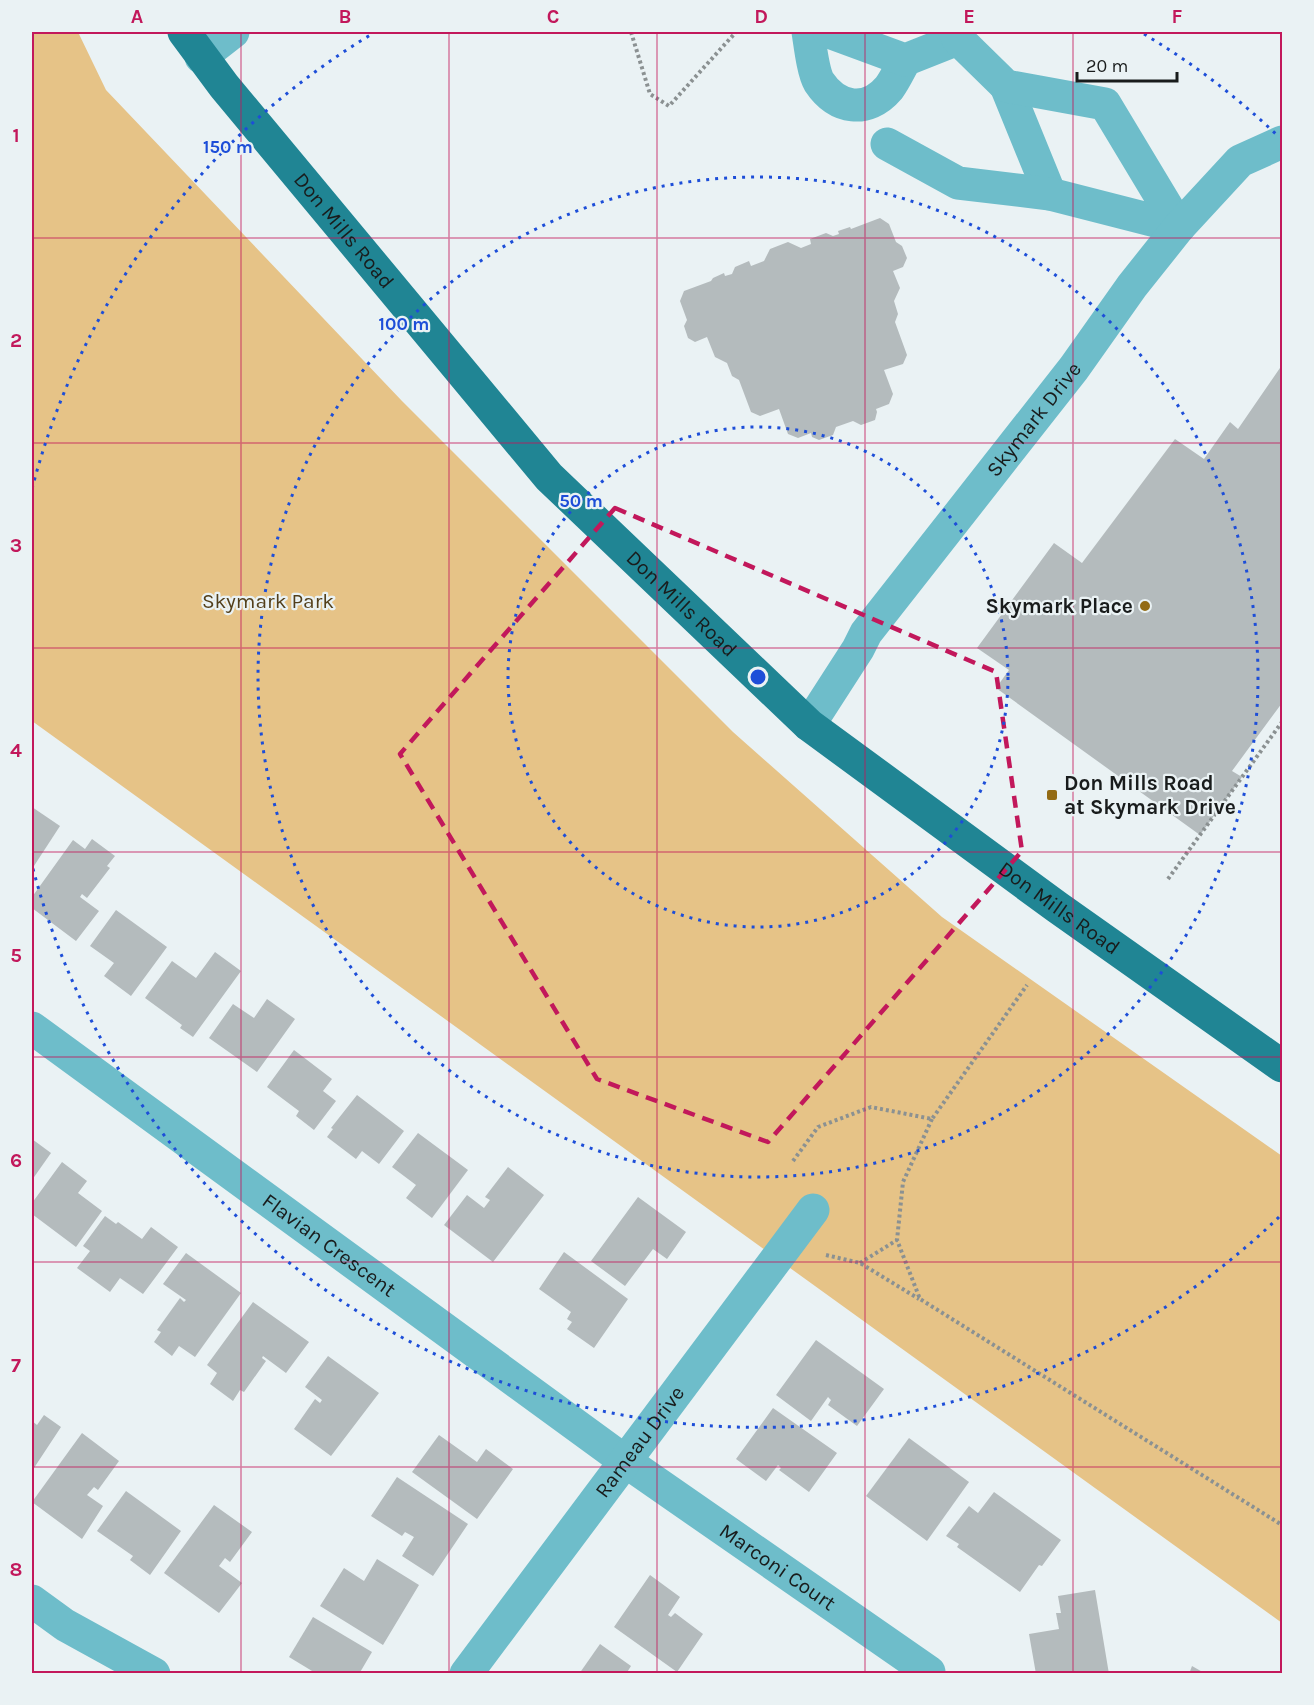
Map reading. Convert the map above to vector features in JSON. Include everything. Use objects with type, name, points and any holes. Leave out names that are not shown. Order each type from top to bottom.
[{"type":"main road","name":"Don Mills Road","points":[[192,44],[549,477],[809,725],[1057,907],[1282,1066]]},
{"type":"street","points":[[192,44],[233,32]]},
{"type":"street","points":[[808,32],[818,80],[835,98],[851,106],[871,103],[889,88],[905,60],[957,35],[1006,86],[1050,194]]},
{"type":"street","points":[[829,32],[905,60]]},
{"type":"street","points":[[1006,86],[1105,104],[1179,227]]},
{"type":"street","name":"Skymark Drive","points":[[809,725],[866,633],[1074,368],[1132,286],[1179,227],[1240,161],[1282,142]]},
{"type":"street","points":[[887,144],[958,183],[1050,194],[1179,227]]},
{"type":"street","name":"Flavian Crescent","points":[[32,1028],[625,1461]]},
{"type":"street","name":"Rameau Drive","points":[[466,1674],[813,1210]]},
{"type":"street","name":"Marconi Court","points":[[625,1461],[929,1672]]},
{"type":"street","points":[[32,1601],[65,1625],[154,1674]]},
{"type":"path","points":[[632,32],[650,94],[669,106],[736,32]]},
{"type":"path","points":[[1168,879],[1282,722]]},
{"type":"path","points":[[920,1299],[897,1240],[903,1182],[932,1119],[1027,985]]},
{"type":"path","points":[[793,1161],[818,1127],[871,1107],[932,1119]]},
{"type":"path","points":[[860,1263],[897,1240]]},
{"type":"path","points":[[826,1255],[860,1263],[1282,1525]]},
{"type":"highlighted area","points":[[615,508],[996,672],[1022,851],[768,1142],[597,1079],[400,754]]},
{"type":"green space","name":"Skymark Park","points":[[32,32],[78,32],[106,90],[402,401],[733,732],[942,917],[1282,1156],[1282,1623],[32,721]]},
{"type":"building","points":[[880,218],[889,224],[896,242],[902,246],[907,258],[903,267],[893,271],[900,288],[894,301],[898,314],[895,322],[907,355],[903,364],[884,370],[893,394],[889,404],[876,409],[875,420],[861,425],[853,421],[836,427],[833,435],[819,440],[812,437],[811,433],[798,438],[788,434],[779,409],[760,416],[751,412],[739,380],[732,376],[727,363],[715,357],[707,337],[695,342],[688,338],[684,326],[687,320],[680,301],[684,291],[711,281],[724,273],[725,276],[732,274],[735,267],[749,261],[751,266],[764,261],[770,249],[788,242],[801,248],[811,244],[810,239],[826,233],[833,236],[839,234],[838,231],[850,227],[851,229]]},
{"type":"building","name":"Skymark Place","points":[[1282,365],[1282,703],[1232,771],[1242,777],[1200,835],[996,688],[1009,670],[977,648],[1054,543],[1082,563],[1175,439],[1204,459],[1230,422],[1238,429]]},
{"type":"building","points":[[32,807],[60,826],[32,869]]},
{"type":"building","points":[[92,839],[115,856],[107,866],[110,868],[87,898],[82,894],[80,897],[99,911],[76,941],[32,908],[32,897],[73,840],[85,849]]},
{"type":"building","points":[[116,910],[167,947],[131,996],[104,976],[114,963],[90,946]]},
{"type":"building","points":[[215,952],[241,971],[193,1037],[180,1028],[182,1025],[145,998],[172,961],[196,978]]},
{"type":"building","points":[[267,999],[295,1019],[257,1072],[209,1038],[233,1004],[254,1018]]},
{"type":"building","points":[[294,1050],[332,1079],[323,1091],[336,1101],[314,1130],[296,1116],[299,1111],[267,1087]]},
{"type":"building","points":[[357,1095],[404,1131],[379,1164],[362,1151],[356,1159],[327,1137],[333,1129],[331,1128]]},
{"type":"building","points":[[418,1133],[468,1170],[432,1218],[406,1198],[416,1185],[392,1167]]},
{"type":"building","points":[[32,1139],[51,1153],[32,1180]]},
{"type":"building","points":[[62,1162],[87,1181],[78,1193],[102,1211],[76,1247],[32,1214],[32,1203]]},
{"type":"building","points":[[508,1167],[544,1195],[493,1262],[444,1225],[467,1195],[484,1208],[490,1200],[485,1197]]},
{"type":"building","points":[[638,1197],[686,1232],[667,1259],[653,1249],[625,1286],[591,1261]]},
{"type":"building","points":[[105,1216],[142,1239],[151,1227],[178,1247],[143,1294],[120,1278],[110,1292],[77,1268],[90,1251],[83,1246]]},
{"type":"building","points":[[564,1252],[628,1299],[594,1348],[567,1329],[572,1322],[567,1319],[571,1312],[539,1289]]},
{"type":"building","points":[[186,1253],[241,1293],[195,1357],[179,1346],[172,1356],[154,1342],[161,1332],[157,1330],[180,1298],[184,1302],[186,1300],[163,1284]]},
{"type":"building","points":[[253,1302],[309,1342],[286,1373],[263,1356],[262,1358],[266,1361],[244,1392],[240,1390],[233,1401],[210,1384],[217,1373],[207,1365]]},
{"type":"building","points":[[816,1340],[884,1389],[857,1426],[828,1405],[831,1400],[828,1397],[811,1421],[776,1395]]},
{"type":"building","points":[[328,1356],[379,1393],[331,1456],[294,1429],[315,1399],[320,1403],[322,1400],[305,1387]]},
{"type":"building","points":[[773,1408],[837,1453],[809,1492],[779,1470],[781,1468],[778,1465],[766,1481],[736,1459]]},
{"type":"building","points":[[44,1415],[61,1427],[32,1471],[32,1421],[37,1425]]},
{"type":"building","points":[[82,1433],[119,1461],[98,1490],[94,1487],[87,1495],[103,1506],[82,1539],[32,1502]]},
{"type":"building","points":[[439,1435],[477,1462],[486,1449],[513,1469],[477,1519],[412,1472]]},
{"type":"building","points":[[909,1438],[969,1482],[927,1541],[866,1496]]},
{"type":"building","points":[[397,1477],[468,1524],[433,1576],[402,1556],[414,1537],[405,1532],[402,1536],[371,1516]]},
{"type":"building","points":[[126,1491],[181,1531],[150,1575],[130,1560],[133,1556],[97,1531]]},
{"type":"building","points":[[994,1492],[1061,1540],[1020,1592],[957,1547],[959,1544],[946,1536],[969,1506],[978,1513]]},
{"type":"building","points":[[214,1505],[252,1532],[230,1562],[225,1558],[219,1566],[242,1583],[219,1613],[164,1573]]},
{"type":"building","points":[[377,1559],[419,1585],[383,1645],[320,1606],[344,1568],[364,1581]]},
{"type":"building","points":[[650,1575],[680,1597],[668,1615],[671,1617],[675,1613],[703,1634],[677,1672],[614,1627]]},
{"type":"building","points":[[1095,1590],[1109,1674],[1036,1674],[1029,1634],[1059,1629],[1056,1613],[1061,1613],[1058,1596]]},
{"type":"building","points":[[313,1617],[372,1652],[359,1674],[317,1674],[289,1657]]},
{"type":"building","points":[[600,1644],[631,1666],[626,1674],[579,1674]]},
{"type":"building","points":[[1192,1666],[1206,1674],[1189,1674]]},
{"type":"place","name":"Skymark Place","points":[[1145,606]]},
{"type":"place","name":"Don Mills Road at Skymark Drive","points":[[1052,795]]}]
